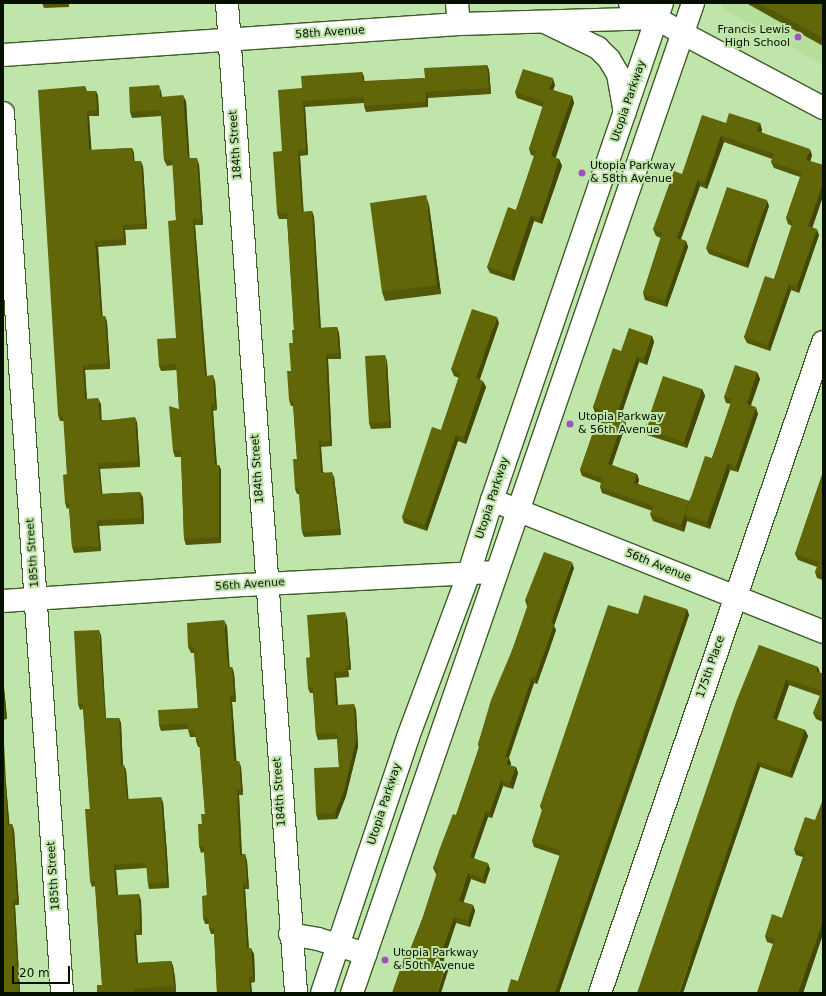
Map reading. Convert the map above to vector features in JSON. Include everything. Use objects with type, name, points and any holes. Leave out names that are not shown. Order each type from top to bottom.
[{"type":"street","name":"184th Street","points":[[227,3],[265,584],[290,934],[296,993]]},
{"type":"street","points":[[630,3],[660,11],[682,33],[823,108]]},
{"type":"street","points":[[352,993],[693,3]]},
{"type":"street","name":"58th Avenue","points":[[3,55],[229,40],[458,14],[545,22],[660,11]]},
{"type":"street","name":"Utopia Parkway","points":[[322,993],[408,737],[469,573],[492,500],[660,11]]},
{"type":"street","points":[[545,22],[598,48],[609,58],[618,74],[625,113]]},
{"type":"street","name":"185th Street","points":[[3,113],[62,993]]},
{"type":"street","name":"175th Place","points":[[600,993],[823,342]]},
{"type":"street","name":"56th Avenue","points":[[492,500],[823,632]]},
{"type":"street","name":"56th Avenue","points":[[3,601],[265,584],[497,572]]},
{"type":"street","points":[[290,934],[366,954]]},
{"type":"shaded area","name":"Francis Lewis High School","points":[[723,3],[823,3],[823,65],[722,8]]},
{"type":"building","points":[[759,3],[823,3],[823,38]]},
{"type":"building","points":[[487,65],[489,88],[426,92],[426,102],[364,106],[364,97],[303,101],[306,150],[298,150],[302,212],[312,211],[319,328],[337,327],[339,353],[326,354],[330,441],[319,441],[321,473],[332,472],[339,529],[302,532],[299,488],[295,489],[293,459],[297,459],[293,400],[289,400],[287,371],[291,371],[289,343],[293,343],[292,330],[294,330],[287,213],[277,213],[273,152],[282,151],[278,90],[302,88],[301,76],[362,72],[363,82],[425,78],[424,68]]},
{"type":"building","points":[[523,69],[553,78],[549,89],[572,96],[551,156],[559,159],[540,218],[531,215],[511,275],[487,267],[508,207],[516,210],[536,151],[529,149],[544,102],[515,92]]},
{"type":"building","points":[[159,85],[160,97],[183,95],[188,158],[197,158],[201,219],[193,219],[205,376],[213,375],[215,404],[211,405],[215,465],[219,465],[219,537],[184,539],[181,451],[173,451],[169,406],[179,409],[176,364],[159,366],[157,339],[176,338],[168,221],[176,220],[172,159],[164,160],[161,110],[130,112],[129,87]]},
{"type":"building","points":[[85,86],[86,91],[96,91],[97,110],[87,110],[89,150],[132,148],[133,161],[141,161],[145,224],[123,225],[124,239],[95,241],[101,316],[105,316],[108,363],[83,365],[85,399],[98,398],[100,421],[135,417],[138,461],[98,463],[101,494],[140,492],[142,518],[97,520],[99,546],[72,547],[69,503],[65,503],[63,475],[67,474],[63,415],[58,415],[38,90]]},
{"type":"building","points":[[729,113],[760,123],[757,131],[810,149],[806,160],[823,165],[823,183],[808,226],[817,229],[797,286],[789,284],[768,345],[744,337],[765,276],[774,279],[793,221],[786,218],[802,172],[771,162],[774,154],[721,135],[705,182],[698,179],[677,238],[686,241],[665,301],[643,293],[662,233],[653,229],[674,171],[682,174],[702,115],[726,123]]},
{"type":"building","points":[[727,187],[767,200],[746,262],[706,248]]},
{"type":"building","points":[[426,195],[437,285],[382,292],[370,203]]},
{"type":"building","points":[[472,309],[497,317],[476,378],[483,381],[464,437],[456,435],[425,525],[402,517],[432,427],[441,430],[460,373],[451,369]]},
{"type":"building","points":[[629,328],[652,336],[644,359],[637,356],[617,415],[624,417],[608,464],[637,474],[634,483],[689,501],[681,525],[650,514],[654,506],[600,487],[603,478],[580,470],[601,410],[593,407],[613,348],[621,351]]},
{"type":"building","points":[[385,355],[389,422],[369,423],[365,356]]},
{"type":"building","points":[[735,365],[757,372],[747,404],[756,407],[736,466],[728,463],[707,522],[685,515],[705,456],[712,458],[732,399],[724,397]]},
{"type":"building","points":[[663,376],[702,389],[684,442],[645,429]]},
{"type":"building","points":[[823,472],[823,575],[815,572],[819,562],[795,554]]},
{"type":"building","points":[[544,552],[572,562],[551,623],[554,624],[547,645],[535,678],[532,677],[505,757],[509,758],[506,764],[516,767],[510,783],[501,780],[490,812],[486,811],[470,857],[488,863],[483,878],[468,873],[459,901],[473,905],[468,921],[454,917],[439,960],[447,962],[437,993],[392,993],[407,949],[410,950],[423,917],[438,869],[433,868],[453,814],[456,815],[480,744],[478,744],[491,700],[513,648],[529,601],[525,600]]},
{"type":"building","points":[[644,595],[687,609],[555,993],[507,993],[511,979],[518,981],[561,851],[532,841],[543,807],[540,806],[608,605],[638,614]]},
{"type":"building","points":[[345,612],[349,665],[346,665],[347,671],[334,672],[336,705],[354,704],[356,741],[344,791],[335,813],[316,814],[314,768],[339,767],[337,733],[316,734],[313,687],[308,688],[306,658],[310,657],[307,615]]},
{"type":"building","points":[[224,620],[228,667],[232,667],[234,695],[230,696],[234,761],[239,761],[241,789],[237,789],[238,822],[240,855],[245,854],[247,883],[243,883],[247,948],[251,948],[253,976],[249,976],[250,993],[217,993],[214,928],[209,928],[208,918],[203,918],[202,896],[207,895],[204,846],[199,846],[198,824],[202,824],[201,814],[205,814],[199,740],[196,741],[195,731],[188,731],[188,723],[159,725],[158,710],[198,708],[194,647],[188,647],[187,623]]},
{"type":"building","points":[[99,630],[105,718],[119,718],[121,765],[124,765],[127,799],[161,797],[167,882],[148,884],[146,863],[114,864],[116,895],[139,894],[140,929],[134,930],[136,963],[171,961],[174,986],[134,989],[134,993],[97,993],[97,985],[102,985],[95,881],[90,881],[85,809],[90,809],[83,704],[78,704],[74,631]]},
{"type":"building","points":[[759,645],[818,667],[816,671],[823,674],[823,716],[813,713],[822,691],[786,679],[773,718],[805,730],[790,772],[758,761],[679,993],[637,993],[736,702]]},
{"type":"building","points":[[3,695],[5,714],[3,714]]},
{"type":"building","points":[[3,754],[8,825],[12,824],[17,899],[13,900],[19,993],[3,993]]},
{"type":"building","points":[[823,799],[823,921],[798,993],[757,993],[775,939],[765,936],[772,914],[782,918],[805,852],[794,849],[805,817],[815,820]]},
{"type":"place","name":"Francis Lewis High School","points":[[798,37]]},
{"type":"place","name":"Utopia Parkway & 58th Avenue","points":[[582,173]]},
{"type":"place","name":"Utopia Parkway & 56th Avenue","points":[[570,424]]},
{"type":"place","name":"Utopia Parkway & 50th Avenue","points":[[385,960]]}]
